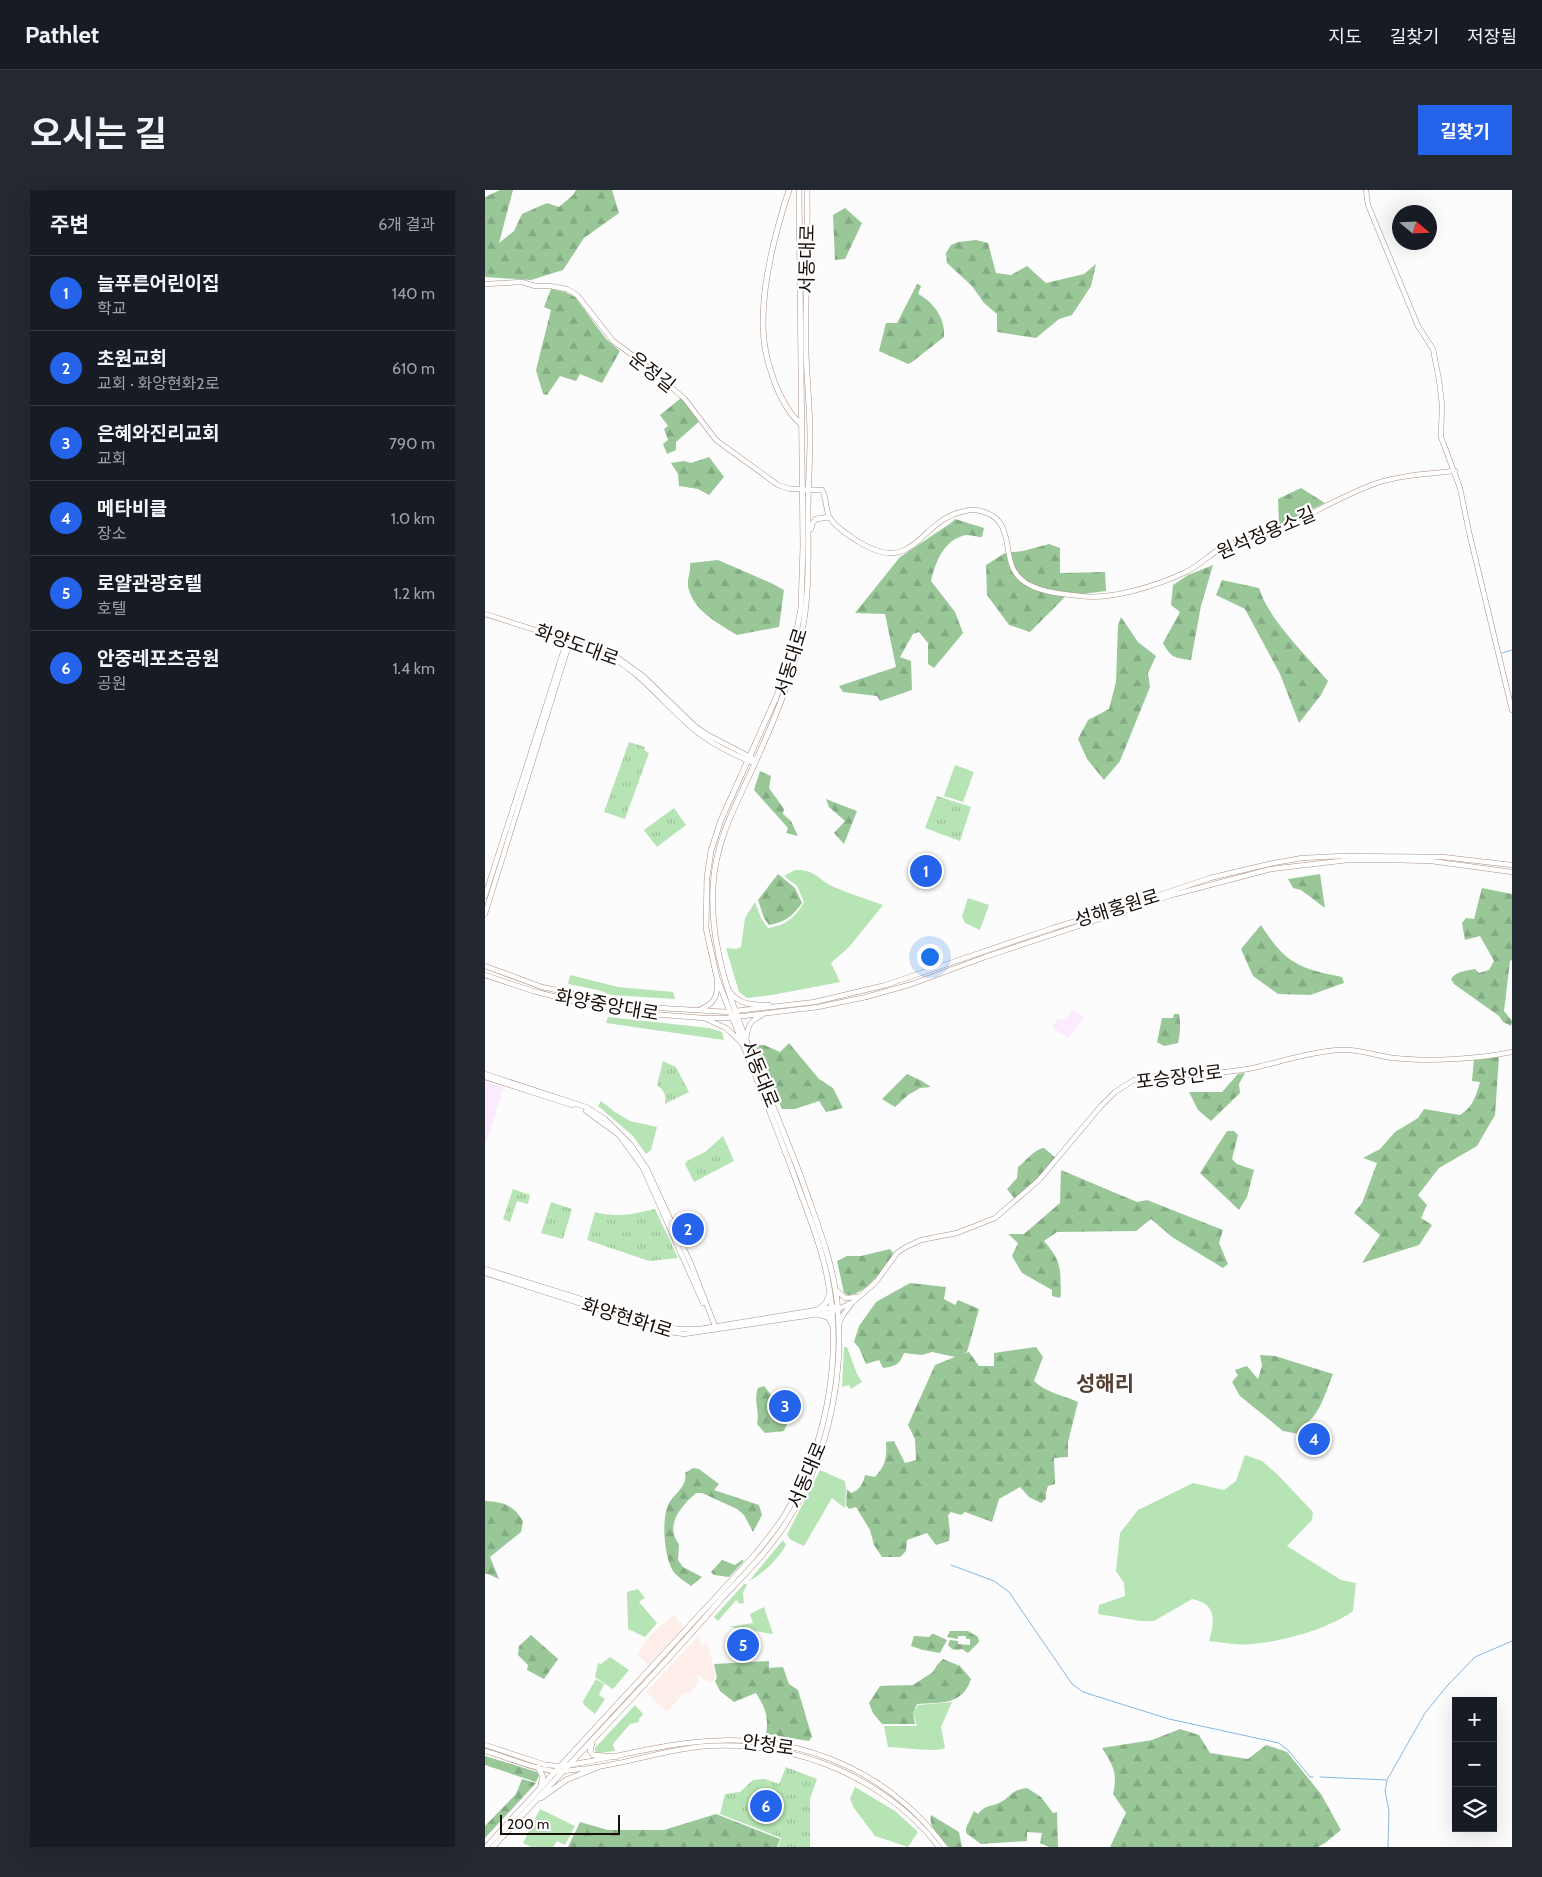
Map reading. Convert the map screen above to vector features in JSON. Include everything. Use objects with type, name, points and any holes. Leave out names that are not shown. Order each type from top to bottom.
[{"type":"main road","name":"서동대로","points":[[789,190],[779,222],[765,291],[763,311],[765,351],[781,397],[790,413],[801,424]]},
{"type":"main road","name":"서동대로","points":[[733,1014],[719,960],[712,914],[714,870],[724,830],[755,762],[788,680],[799,642],[806,602],[809,534],[801,424],[799,190]]},
{"type":"main road","name":"서동대로","points":[[493,1847],[534,1802],[561,1768],[752,1558],[775,1530],[806,1472],[823,1422],[832,1369],[838,1307],[816,1232],[744,1042],[717,978],[706,928],[705,907],[708,864],[716,833],[782,682],[797,630],[802,584],[806,488],[811,435],[806,357],[807,190]]},
{"type":"main road","points":[[809,534],[812,524],[816,519],[829,517]]},
{"type":"main road","name":"서동대로","points":[[486,1847],[555,1771],[567,1766],[594,1739],[737,1583],[788,1520],[808,1482],[835,1394],[839,1347],[832,1310],[833,1291]]},
{"type":"main road","points":[[833,1291],[826,1303],[817,1312],[829,1318],[836,1326]]},
{"type":"main road","points":[[594,1739],[591,1748],[592,1754],[616,1757]]},
{"type":"main road","points":[[538,1767],[543,1777],[539,1788]]},
{"type":"main road","points":[[534,1802],[566,1780],[598,1767]]},
{"type":"street","points":[[1366,190],[1368,205],[1417,326],[1433,349],[1442,405],[1441,438],[1460,488],[1512,710]]},
{"type":"street","name":"운정길","points":[[485,284],[522,282],[535,286],[567,289],[577,295],[613,342],[639,360],[684,398],[716,440],[778,485],[790,489],[806,488]]},
{"type":"street","name":"원석정용소길","points":[[829,517],[842,530],[861,543],[881,552],[891,553],[905,551],[910,548],[938,524],[955,514],[971,510],[986,513],[1000,523],[1006,535],[1009,560],[1014,572],[1022,580],[1046,590],[1081,596],[1108,596],[1118,595],[1186,572],[1225,546],[1270,533],[1375,484],[1395,478],[1455,471]]},
{"type":"street","points":[[806,488],[822,490],[829,517]]},
{"type":"street","name":"화양도대로","points":[[485,615],[613,658],[706,734],[755,762]]},
{"type":"street","points":[[485,896],[568,642]]},
{"type":"street","points":[[485,914],[568,642]]},
{"type":"street","name":"성해홍원로","points":[[733,1014],[843,996],[895,983],[1053,928],[1210,878],[1269,864],[1302,858],[1344,856],[1443,857],[1512,865]]},
{"type":"street","name":"성해홍원로","points":[[733,1014],[766,1013],[843,1002],[912,984],[985,957],[1172,895],[1236,876],[1271,869],[1348,860],[1391,860],[1431,861],[1512,872]]},
{"type":"street","name":"화양중앙대로","points":[[485,966],[561,992],[660,1008],[733,1014]]},
{"type":"street","name":"화양중앙대로","points":[[485,974],[533,991],[580,1003],[651,1014],[704,1018],[733,1014]]},
{"type":"street","points":[[698,1010],[710,1005],[715,1000],[717,978]]},
{"type":"street","points":[[726,986],[736,999],[743,1004],[787,1006]]},
{"type":"street","points":[[704,1018],[725,1028],[744,1042],[751,1021],[766,1013]]},
{"type":"street","name":"포승장안로","points":[[859,1297],[880,1278],[897,1253],[909,1245],[921,1240],[957,1233],[995,1218],[1039,1180],[1101,1106],[1124,1084],[1134,1080],[1227,1072],[1303,1055],[1338,1050],[1352,1050],[1380,1056],[1418,1060],[1448,1060],[1512,1052]]},
{"type":"street","points":[[485,1076],[586,1107],[605,1119],[631,1145],[647,1169],[691,1264],[714,1328]]},
{"type":"street","name":"화양현화1로","points":[[485,1269],[677,1329],[714,1328]]},
{"type":"street","name":"화양현화1로","points":[[485,1273],[671,1332],[684,1334],[832,1310],[838,1307]]},
{"type":"street","points":[[833,1291],[845,1298],[859,1297]]},
{"type":"street","points":[[836,1326],[853,1302],[859,1297]]},
{"type":"street","points":[[838,1307],[859,1297]]},
{"type":"street","points":[[838,1307],[853,1302]]},
{"type":"street","name":"안청로","points":[[567,1766],[698,1741],[756,1740],[789,1746],[835,1761],[865,1775],[912,1811],[945,1847]]},
{"type":"street","name":"안청로","points":[[485,1745],[561,1768],[598,1767],[700,1747],[738,1746],[785,1752],[832,1768],[870,1785],[909,1814],[939,1847]]},
{"type":"street","points":[[485,1751],[555,1771]]},
{"type":"shaded area","points":[[1072,1010],[1084,1018],[1068,1038],[1052,1027],[1058,1019],[1066,1019]]},
{"type":"shaded area","points":[[485,1081],[504,1087],[485,1146]]},
{"type":"shaded area","points":[[674,1615],[684,1627],[648,1665],[637,1654],[651,1634]]},
{"type":"shaded area","points":[[699,1635],[701,1646],[706,1643],[708,1645],[716,1677],[710,1683],[698,1675],[696,1677],[698,1680],[697,1685],[690,1693],[683,1694],[667,1712],[646,1692]]},
{"type":"green space","points":[[500,190],[513,190],[499,243],[514,231],[522,214],[547,203],[559,207],[576,190],[612,190],[619,213],[584,238],[563,270],[531,280],[485,277],[485,197]]},
{"type":"green space","points":[[845,208],[862,223],[845,259],[835,260],[833,215]]},
{"type":"green space","points":[[976,240],[988,243],[996,273],[1011,275],[1027,266],[1046,283],[1084,274],[1096,264],[1091,286],[1072,315],[1059,319],[1036,338],[997,332],[997,314],[984,303],[972,286],[947,263],[946,253],[951,245],[958,242]]},
{"type":"green space","points":[[917,284],[921,286],[918,294],[924,297],[938,312],[943,324],[944,337],[908,364],[879,351],[886,323],[897,323]]},
{"type":"green space","points":[[551,289],[565,292],[575,297],[606,339],[620,351],[602,383],[580,374],[576,381],[560,376],[547,395],[543,394],[536,370],[551,310],[544,307]]},
{"type":"green space","points":[[681,398],[702,419],[676,442],[676,450],[667,454],[663,444],[668,440],[664,429],[668,426],[660,415]]},
{"type":"green space","points":[[709,457],[724,477],[709,495],[698,489],[679,486],[678,474],[671,463],[684,461],[691,463]]},
{"type":"green space","points":[[1301,488],[1325,503],[1279,525],[1278,499]]},
{"type":"green space","points":[[955,519],[984,528],[982,537],[966,535],[958,537],[946,547],[938,560],[931,581],[955,612],[963,633],[934,668],[928,664],[928,643],[919,632],[913,634],[900,657],[911,661],[912,690],[880,701],[877,696],[843,692],[839,686],[896,667],[885,614],[855,613],[900,557]]},
{"type":"green space","points":[[1049,544],[1060,548],[1060,573],[1105,572],[1106,591],[1066,596],[1030,632],[1009,625],[987,595],[986,565],[1005,553],[1023,551]]},
{"type":"green space","points":[[718,560],[784,590],[779,627],[737,635],[715,621],[701,609],[691,595],[688,586],[690,563]]},
{"type":"green space","points":[[1213,565],[1201,606],[1191,660],[1177,658],[1169,652],[1163,643],[1180,612],[1171,605],[1173,585],[1188,575]]},
{"type":"green space","points":[[1222,580],[1259,588],[1270,612],[1328,681],[1321,695],[1299,723],[1280,674],[1245,609],[1216,595]]},
{"type":"green space","points":[[1121,617],[1138,642],[1156,656],[1148,673],[1150,687],[1120,761],[1104,780],[1087,759],[1078,739],[1088,720],[1109,709],[1116,682],[1118,625]]},
{"type":"green space","points":[[629,742],[645,747],[644,750],[649,753],[625,819],[604,812]]},
{"type":"green space","points":[[955,765],[974,772],[963,802],[944,796]]},
{"type":"green space","points":[[760,771],[771,776],[769,788],[784,809],[783,814],[791,821],[798,836],[786,833],[788,828],[754,790]]},
{"type":"green space","points":[[937,796],[971,807],[960,841],[925,828]]},
{"type":"green space","points":[[826,799],[857,811],[844,844],[834,833],[845,821],[829,807]]},
{"type":"green space","points":[[674,808],[686,825],[657,847],[644,830]]},
{"type":"green space","points":[[795,870],[808,871],[834,887],[883,905],[849,947],[831,963],[840,982],[747,998],[739,992],[726,948],[736,949],[741,947],[745,918],[755,902],[761,918],[768,928],[785,923],[797,912],[804,902],[797,886],[784,876]]},
{"type":"green space","points":[[778,874],[795,888],[802,903],[788,918],[769,925],[764,918],[758,900]]},
{"type":"green space","points":[[1320,874],[1325,908],[1301,890],[1293,888],[1288,879]]},
{"type":"green space","points":[[1482,888],[1512,894],[1512,960],[1510,961],[1504,1011],[1512,1021],[1511,1026],[1503,1022],[1499,1016],[1454,984],[1451,979],[1456,974],[1465,971],[1475,969],[1479,973],[1489,970],[1494,961],[1480,936],[1465,940],[1462,923],[1466,918],[1474,919]]},
{"type":"green space","points":[[968,898],[989,905],[980,930],[965,923],[962,916]]},
{"type":"green space","points":[[1261,925],[1278,948],[1294,962],[1315,971],[1342,977],[1344,983],[1310,995],[1278,994],[1253,976],[1241,949]]},
{"type":"green space","points":[[570,975],[618,987],[673,992],[675,999],[611,995],[598,990],[568,984]]},
{"type":"green space","points":[[1174,1014],[1179,1014],[1180,1018],[1178,1043],[1164,1046],[1157,1042],[1162,1018],[1173,1018]]},
{"type":"green space","points":[[608,1017],[709,1028],[722,1032],[724,1040],[606,1023]]},
{"type":"green space","points":[[789,1043],[819,1079],[833,1088],[843,1108],[826,1112],[819,1101],[795,1109],[782,1109],[755,1045],[764,1045],[780,1052]]},
{"type":"green space","points":[[1499,1057],[1495,1115],[1477,1146],[1439,1168],[1418,1195],[1427,1205],[1421,1218],[1432,1225],[1419,1245],[1362,1263],[1380,1235],[1354,1213],[1362,1203],[1377,1163],[1363,1158],[1380,1149],[1395,1132],[1418,1118],[1424,1109],[1460,1115],[1473,1101],[1480,1082],[1472,1081],[1474,1059]]},
{"type":"green space","points":[[663,1061],[676,1067],[689,1092],[665,1104],[664,1093],[657,1085]]},
{"type":"green space","points":[[1245,1073],[1239,1084],[1240,1093],[1211,1121],[1198,1110],[1189,1092],[1222,1092],[1238,1074]]},
{"type":"green space","points":[[907,1074],[931,1087],[920,1088],[908,1095],[895,1107],[882,1099]]},
{"type":"green space","points":[[601,1101],[630,1121],[657,1127],[651,1150],[646,1154],[632,1135],[598,1106]]},
{"type":"green space","points":[[1227,1131],[1234,1131],[1238,1135],[1232,1159],[1237,1164],[1254,1170],[1247,1197],[1239,1210],[1200,1173]]},
{"type":"green space","points":[[723,1136],[734,1161],[694,1182],[685,1164],[687,1161],[705,1152]]},
{"type":"green space","points":[[1044,1148],[1056,1158],[1015,1199],[1007,1189],[1017,1178],[1018,1167],[1033,1153]]},
{"type":"green space","points":[[1061,1170],[1137,1202],[1147,1200],[1223,1230],[1219,1243],[1228,1264],[1223,1268],[1172,1237],[1151,1219],[1136,1231],[1057,1232],[1044,1241],[1054,1254],[1060,1271],[1060,1298],[1052,1296],[1052,1290],[1022,1273],[1012,1256],[1018,1243],[1008,1234],[1024,1234],[1060,1203]]},
{"type":"green space","points":[[513,1189],[530,1195],[528,1204],[517,1201],[510,1222],[503,1219]]},
{"type":"green space","points":[[551,1202],[572,1209],[563,1239],[541,1233]]},
{"type":"green space","points":[[655,1209],[678,1258],[649,1261],[587,1240],[595,1212],[618,1215]]},
{"type":"green space","points":[[890,1249],[893,1253],[890,1259],[872,1282],[857,1293],[850,1295],[844,1293],[837,1261],[847,1256],[861,1256]]},
{"type":"green space","points":[[910,1283],[946,1287],[944,1299],[955,1305],[958,1300],[979,1309],[967,1352],[963,1354],[969,1352],[979,1366],[994,1366],[994,1353],[1036,1347],[1043,1357],[1034,1381],[1049,1391],[1078,1402],[1068,1442],[1068,1457],[1054,1458],[1055,1484],[1048,1486],[1046,1499],[1041,1503],[1029,1497],[1020,1487],[999,1499],[992,1522],[965,1512],[961,1515],[951,1512],[948,1515],[949,1541],[936,1545],[927,1533],[907,1540],[906,1551],[900,1557],[882,1557],[874,1545],[870,1530],[856,1507],[849,1509],[846,1505],[847,1489],[851,1493],[854,1492],[861,1486],[865,1475],[875,1477],[879,1473],[885,1461],[886,1442],[894,1441],[905,1463],[916,1460],[915,1439],[908,1425],[935,1365],[955,1357],[932,1352],[922,1355],[904,1353],[897,1364],[891,1366],[883,1368],[879,1360],[866,1364],[859,1348],[854,1342],[859,1326],[876,1302]]},
{"type":"green space","points":[[844,1347],[847,1347],[862,1382],[851,1389],[849,1385],[842,1387]]},
{"type":"green space","points":[[1260,1355],[1275,1356],[1333,1374],[1317,1411],[1308,1423],[1301,1427],[1299,1434],[1283,1431],[1240,1396],[1232,1382],[1238,1375],[1235,1370],[1247,1366],[1258,1379],[1262,1366]]},
{"type":"green space","points":[[764,1386],[775,1400],[787,1424],[784,1431],[765,1433],[757,1424],[757,1393],[758,1388]]},
{"type":"green space","points":[[1245,1455],[1262,1461],[1313,1512],[1312,1520],[1287,1546],[1341,1580],[1356,1583],[1353,1611],[1343,1618],[1304,1634],[1276,1641],[1246,1644],[1209,1641],[1213,1620],[1210,1609],[1200,1601],[1192,1599],[1154,1621],[1141,1621],[1098,1614],[1099,1605],[1125,1596],[1124,1583],[1116,1571],[1120,1533],[1138,1510],[1193,1483],[1224,1490],[1236,1481]]},
{"type":"green space","points":[[693,1468],[699,1469],[719,1484],[714,1490],[759,1505],[762,1515],[753,1532],[744,1515],[737,1509],[702,1493],[696,1493],[690,1498],[676,1517],[673,1530],[679,1544],[678,1560],[683,1567],[702,1577],[691,1586],[677,1576],[670,1565],[667,1557],[664,1527],[669,1503],[683,1486],[685,1473]]},
{"type":"green space","points":[[820,1470],[845,1481],[845,1508],[832,1498],[804,1546],[791,1540],[787,1535]]},
{"type":"green space","points":[[485,1501],[507,1505],[516,1511],[523,1521],[521,1532],[490,1557],[499,1579],[485,1574]]},
{"type":"green space","points":[[783,1540],[786,1545],[779,1556],[770,1566],[749,1581]]},
{"type":"green space","points":[[722,1560],[735,1565],[742,1560],[744,1561],[729,1577],[714,1575],[711,1572]]},
{"type":"green space","points":[[744,1584],[747,1584],[743,1593],[744,1603],[740,1604],[736,1600],[718,1621],[714,1617]]},
{"type":"green space","points":[[638,1589],[645,1598],[639,1602],[657,1623],[645,1637],[628,1629],[627,1592]]},
{"type":"green space","points":[[764,1607],[773,1634],[729,1627],[753,1623],[750,1614]]},
{"type":"green space","points":[[950,1631],[968,1631],[978,1637],[979,1642],[968,1653],[962,1649],[952,1649],[948,1645],[950,1640],[958,1641],[958,1644],[970,1645],[970,1639],[966,1639],[966,1636],[958,1636],[958,1639],[947,1637]]},
{"type":"green space","points":[[932,1634],[947,1640],[940,1653],[911,1646],[914,1636],[929,1637]]},
{"type":"green space","points":[[531,1635],[558,1659],[544,1679],[527,1670],[528,1665],[518,1655],[519,1646]]},
{"type":"green space","points":[[610,1657],[629,1670],[613,1689],[595,1677],[598,1663],[601,1664]]},
{"type":"green space","points":[[943,1659],[960,1666],[971,1679],[962,1694],[950,1701],[917,1704],[913,1713],[915,1724],[882,1724],[873,1713],[869,1703],[880,1686],[913,1685],[933,1672]]},
{"type":"green space","points":[[769,1661],[769,1668],[783,1667],[789,1684],[798,1690],[812,1737],[809,1741],[766,1734],[767,1722],[765,1712],[756,1693],[734,1702],[720,1691],[715,1681],[717,1678],[714,1664]]},
{"type":"green space","points":[[596,1679],[604,1684],[599,1695],[605,1699],[595,1714],[584,1705],[583,1701]]},
{"type":"green space","points":[[952,1702],[941,1727],[945,1748],[926,1750],[888,1747],[884,1726],[917,1726],[913,1713],[918,1705]]},
{"type":"green space","points":[[635,1705],[643,1714],[639,1722],[630,1724],[613,1744],[615,1751],[599,1753],[595,1751],[595,1748]]},
{"type":"green space","points":[[1180,1729],[1199,1735],[1210,1753],[1248,1759],[1266,1745],[1287,1752],[1321,1794],[1341,1830],[1318,1847],[1110,1847],[1126,1813],[1113,1794],[1115,1775],[1109,1759],[1102,1748],[1152,1740]]},
{"type":"green space","points":[[485,1756],[537,1772],[539,1776],[536,1782],[485,1765]]},
{"type":"green space","points":[[786,1767],[817,1779],[810,1799],[810,1847],[778,1847],[781,1838],[720,1814],[725,1794],[740,1792],[753,1780],[765,1779],[779,1784]]},
{"type":"green space","points":[[522,1779],[536,1783],[485,1838],[485,1826],[516,1794]]},
{"type":"green space","points":[[855,1787],[895,1811],[918,1832],[908,1847],[875,1836],[854,1808],[850,1799]]},
{"type":"green space","points":[[1027,1788],[1041,1797],[1053,1813],[1057,1812],[1058,1847],[1049,1847],[1040,1843],[1042,1833],[1027,1832],[1027,1841],[981,1844],[966,1833],[966,1828],[974,1811],[978,1814],[986,1808],[1003,1801],[1017,1790]]},
{"type":"green space","points":[[540,1809],[575,1826],[565,1845],[557,1841],[553,1847],[531,1847],[523,1843]]},
{"type":"green space","points":[[716,1814],[780,1839],[777,1847],[568,1847],[580,1822],[608,1830],[664,1830]]},
{"type":"green space","points":[[931,1815],[959,1832],[962,1847],[949,1847],[933,1828]]},
{"type":"waterway","points":[[1502,653],[1512,650]]},
{"type":"waterway","points":[[951,1565],[994,1581],[1009,1592],[1072,1684],[1083,1692],[1169,1719],[1279,1743],[1289,1751],[1310,1777],[1313,1777]]},
{"type":"waterway","points":[[1320,1777],[1387,1780],[1425,1713],[1447,1686],[1475,1657],[1512,1641]]},
{"type":"waterway","points":[[1387,1781],[1385,1791],[1389,1811],[1388,1847]]},
{"type":"place","name":"늘푸른어린이집","points":[[926,871]]},
{"type":"place","name":"초원교회","points":[[688,1229]]},
{"type":"place","name":"은혜와진리교회","points":[[785,1406]]},
{"type":"place","name":"메타비클","points":[[1314,1439]]},
{"type":"place","name":"로얄관광호텔","points":[[743,1645]]},
{"type":"place","name":"안중레포츠공원","points":[[766,1806]]},
{"type":"district","name":"성해리","points":[[1105,1383]]}]
